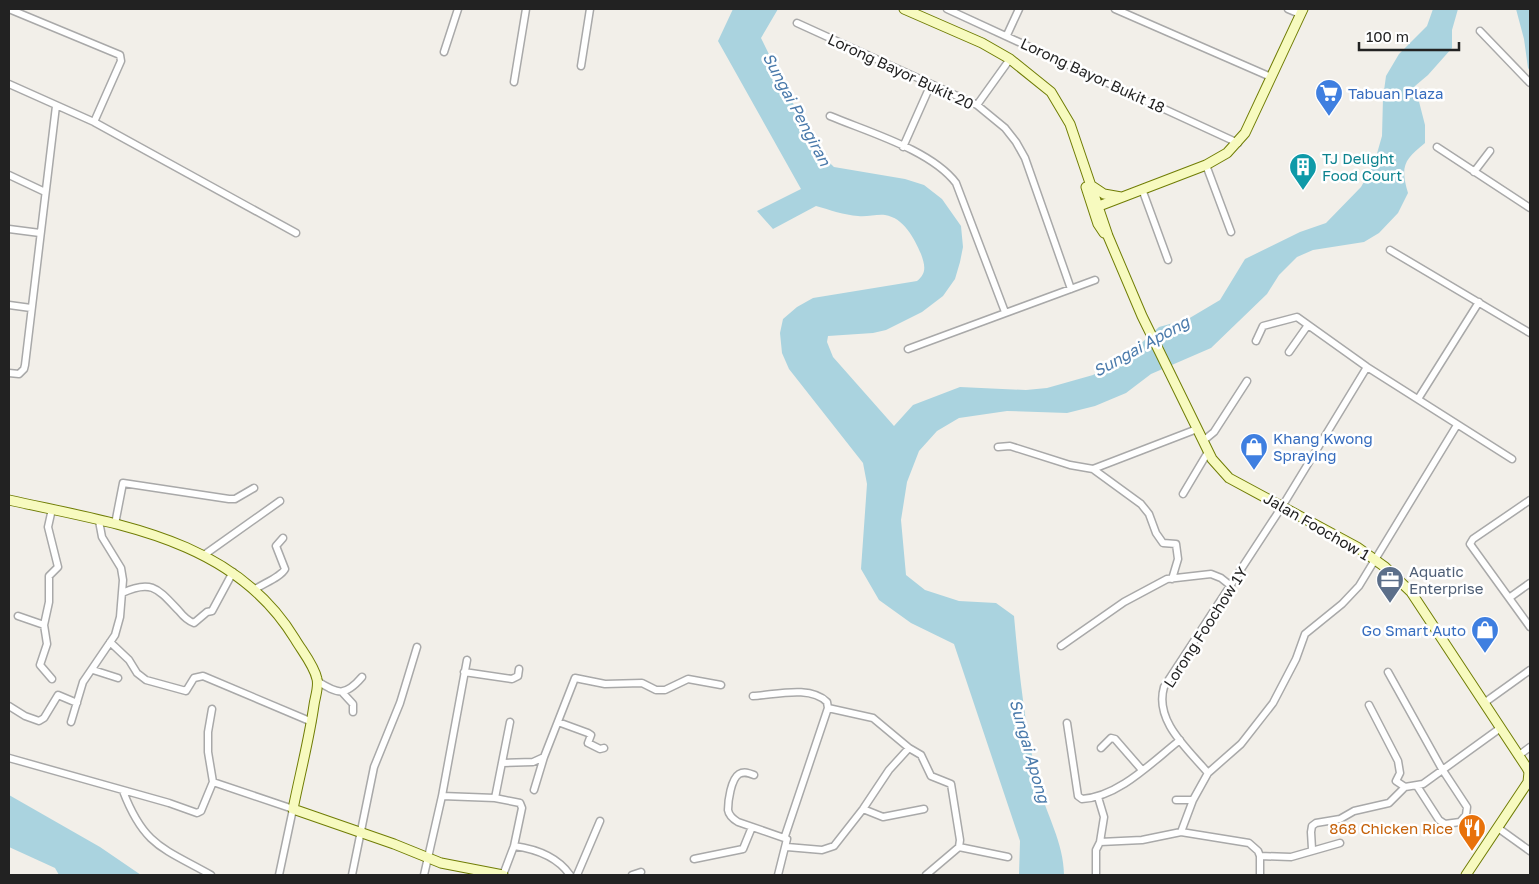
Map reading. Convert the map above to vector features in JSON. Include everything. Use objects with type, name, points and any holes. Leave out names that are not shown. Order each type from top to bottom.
[{"type":"street","points":[[9,9],[120,55],[121,61],[94,122]]},
{"type":"street","points":[[444,52],[458,9]]},
{"type":"street","points":[[514,82],[526,9]]},
{"type":"street","points":[[581,66],[590,9]]},
{"type":"street","points":[[904,9],[982,43],[1010,59],[1051,92],[1070,124],[1107,233]]},
{"type":"street","name":"Lorong Bayor Bukit 18","points":[[947,9],[1238,143]]},
{"type":"street","points":[[1007,35],[1019,9]]},
{"type":"street","points":[[1115,9],[1271,77]]},
{"type":"street","points":[[1099,206],[1206,165],[1227,153],[1238,143],[1245,133],[1301,11],[1288,9]]},
{"type":"street","name":"Lorong Bayor Bukit 20","points":[[797,23],[978,105],[1005,128],[1025,158],[1071,289]]},
{"type":"street","points":[[1480,31],[1530,83]]},
{"type":"street","points":[[978,105],[1010,59]]},
{"type":"street","points":[[9,84],[94,122],[296,233]]},
{"type":"street","points":[[903,147],[931,84]]},
{"type":"street","points":[[9,372],[19,374],[24,370],[44,192],[56,106]]},
{"type":"street","points":[[830,116],[903,147],[939,166],[956,183],[1005,312]]},
{"type":"street","points":[[1437,146],[1530,208]]},
{"type":"street","points":[[1474,172],[1490,150]]},
{"type":"street","points":[[1206,165],[1231,232]]},
{"type":"street","points":[[9,175],[44,192]]},
{"type":"street","points":[[1089,181],[1104,194],[1122,197]]},
{"type":"street","points":[[1089,181],[1086,188],[1098,224],[1102,232],[1107,233]]},
{"type":"street","points":[[1142,190],[1168,260]]},
{"type":"street","points":[[1107,233],[1107,212],[1112,204],[1122,197]]},
{"type":"street","points":[[9,229],[40,233]]},
{"type":"street","name":"Jalan Foochow 1","points":[[1107,233],[1142,316],[1208,452],[1220,470],[1229,478],[1283,505],[1374,558],[1411,592],[1499,729],[1520,758],[1530,777]]},
{"type":"street","points":[[1390,250],[1530,333]]},
{"type":"street","points":[[908,349],[1095,280]]},
{"type":"street","points":[[1418,399],[1478,302]]},
{"type":"street","points":[[9,305],[31,308]]},
{"type":"street","points":[[1256,341],[1263,326],[1297,317],[1367,367],[1512,458]]},
{"type":"street","points":[[1289,352],[1308,325]]},
{"type":"street","name":"Lorong Foochow 1Y","points":[[1208,774],[1163,716],[1161,696],[1164,687],[1283,505],[1367,367]]},
{"type":"street","points":[[1203,441],[1214,432],[1247,381]]},
{"type":"street","points":[[1181,832],[1194,800],[1208,774],[1249,735],[1277,695],[1296,660],[1305,634],[1342,604],[1358,586],[1457,425]]},
{"type":"street","points":[[1093,469],[1197,429]]},
{"type":"street","points":[[998,447],[1010,446],[1070,465],[1093,469],[1140,504],[1149,514],[1156,533],[1163,543],[1176,544],[1178,559],[1172,579]]},
{"type":"street","points":[[1182,494],[1208,452]]},
{"type":"street","points":[[115,524],[123,483],[229,499],[235,499],[254,488]]},
{"type":"street","points":[[9,500],[115,524],[163,538],[204,555],[233,572],[254,590],[289,630],[317,681],[312,722],[279,875]]},
{"type":"street","points":[[1530,500],[1473,539],[1470,544],[1530,627]]},
{"type":"street","points":[[204,555],[280,501]]},
{"type":"street","points":[[52,510],[48,527],[58,568],[49,576],[49,602],[44,625],[47,644],[40,665],[52,679]]},
{"type":"street","points":[[71,722],[83,682],[93,670],[110,642],[120,617],[122,593],[121,568],[102,537],[99,521]]},
{"type":"street","points":[[254,590],[266,581],[282,574],[285,570],[276,546],[283,538]]},
{"type":"street","points":[[122,593],[138,585],[154,588],[186,618],[194,623],[207,612],[212,611],[233,572]]},
{"type":"street","points":[[1061,646],[1145,589],[1172,579],[1210,574],[1221,578],[1231,586]]},
{"type":"street","points":[[1509,598],[1530,583]]},
{"type":"street","points":[[18,616],[44,625]]},
{"type":"street","points":[[110,642],[129,660],[137,673],[146,680],[186,691],[194,678],[203,676],[312,722]]},
{"type":"street","points":[[352,875],[374,767],[400,703],[417,647]]},
{"type":"street","points":[[424,875],[442,796],[467,660]]},
{"type":"street","points":[[464,672],[512,679],[518,676],[519,669]]},
{"type":"street","points":[[93,670],[118,678]]},
{"type":"street","points":[[1484,703],[1530,670]]},
{"type":"street","points":[[1388,672],[1442,769],[1467,808],[1466,815],[1460,822],[1451,825],[1439,820],[1417,786]]},
{"type":"street","points":[[317,681],[330,689],[342,692],[350,690],[362,677]]},
{"type":"street","points":[[534,790],[544,757],[576,678],[618,685],[642,683],[656,690],[665,690],[688,679],[721,685]]},
{"type":"street","points":[[752,696],[804,691],[822,697],[828,702],[828,708],[785,836],[787,838],[787,847],[778,875]]},
{"type":"street","points":[[342,692],[353,704],[353,712]]},
{"type":"street","points":[[9,706],[20,714],[39,721],[44,718],[58,695],[77,703]]},
{"type":"street","points":[[1368,705],[1398,761],[1400,773],[1396,781],[1405,787],[1417,786],[1499,729]]},
{"type":"street","points":[[828,708],[873,718],[909,748],[921,755],[932,776],[951,784],[960,840],[959,847],[926,875]]},
{"type":"street","points":[[9,758],[197,813],[200,811],[213,782],[208,742],[212,709]]},
{"type":"street","points":[[495,798],[510,722]]},
{"type":"street","points":[[558,722],[588,732],[591,735],[588,743],[600,749],[604,748]]},
{"type":"street","points":[[1067,723],[1078,796],[1082,799],[1098,797],[1142,770],[1180,740]]},
{"type":"street","points":[[1101,748],[1111,738],[1116,740],[1142,770]]},
{"type":"street","points":[[1530,747],[1520,758],[1530,766]]},
{"type":"street","points":[[787,847],[828,849],[834,846],[863,809],[889,770],[909,748]]},
{"type":"street","points":[[503,763],[534,762],[544,757]]},
{"type":"street","points":[[754,775],[746,772],[739,774],[735,779],[728,810],[732,818],[752,827],[785,836]]},
{"type":"street","points":[[1466,875],[1530,777]]},
{"type":"street","points":[[213,782],[394,844],[441,863],[503,875],[514,846],[522,808],[520,803],[495,798],[442,796]]},
{"type":"street","points":[[1312,850],[1311,832],[1312,826],[1316,823],[1340,819],[1354,811],[1389,803],[1405,787]]},
{"type":"street","points":[[123,791],[132,814],[152,842],[211,875]]},
{"type":"street","points":[[1096,875],[1096,850],[1100,842],[1104,817],[1098,797]]},
{"type":"street","points":[[1176,800],[1194,800]]},
{"type":"street","points":[[863,809],[883,817],[924,809]]},
{"type":"street","points":[[577,875],[600,821]]},
{"type":"street","points":[[694,859],[744,849],[752,827]]},
{"type":"street","points":[[1498,828],[1530,850]]},
{"type":"street","points":[[1100,842],[1142,840],[1181,832],[1248,843],[1258,851],[1260,856],[1260,875]]},
{"type":"street","points":[[1260,856],[1291,856],[1340,843]]},
{"type":"street","points":[[514,846],[532,848],[549,856],[570,875]]},
{"type":"street","points":[[959,847],[1008,857]]},
{"type":"street","points":[[632,875],[641,872]]},
{"type":"water","name":"Sungai Apong","points":[[733,9],[778,9],[761,38],[816,150],[834,167],[905,179],[924,185],[942,199],[961,226],[963,247],[960,262],[955,279],[943,296],[922,312],[886,330],[873,333],[828,336],[827,342],[833,357],[894,426],[913,405],[960,387],[1026,390],[1047,388],[1093,375],[1136,348],[1159,327],[1188,319],[1220,300],[1245,259],[1300,232],[1326,223],[1361,187],[1374,164],[1382,136],[1383,98],[1386,76],[1399,54],[1427,26],[1433,9],[1458,9],[1452,30],[1452,48],[1428,75],[1415,86],[1425,125],[1425,143],[1408,159],[1404,176],[1408,193],[1398,213],[1379,233],[1364,242],[1313,250],[1297,257],[1279,275],[1267,294],[1211,348],[1151,374],[1126,393],[1095,406],[1067,413],[1007,411],[959,418],[937,431],[919,451],[907,482],[901,520],[906,575],[925,590],[959,601],[996,603],[1014,616],[1029,742],[1041,795],[1061,851],[1064,875],[1019,875],[1020,841],[954,644],[911,623],[879,600],[861,569],[867,484],[863,463],[789,369],[782,353],[780,333],[783,319],[797,307],[813,298],[917,281],[924,272],[921,254],[912,235],[903,224],[885,215],[853,215],[816,206],[773,229],[757,211],[801,189],[718,41]]},
{"type":"water","points":[[1516,9],[1530,9],[1530,71],[1528,68],[1524,39]]},
{"type":"water","points":[[9,795],[100,847],[141,875],[59,875],[55,868],[9,847]]},
{"type":"place","name":"Tabuan Plaza","points":[[1329,117]]},
{"type":"place","name":"TJ Delight Food Court","points":[[1303,191]]},
{"type":"place","name":"Khang Kwong Spraying","points":[[1254,471]]},
{"type":"place","name":"Aquatic Enterprise","points":[[1390,604]]},
{"type":"place","name":"Go Smart Auto","points":[[1485,654]]},
{"type":"place","name":"868 Chicken Rice","points":[[1472,852]]},
{"type":"water label","name":"Sungai Pengiran","points":[[797,109]]}]
